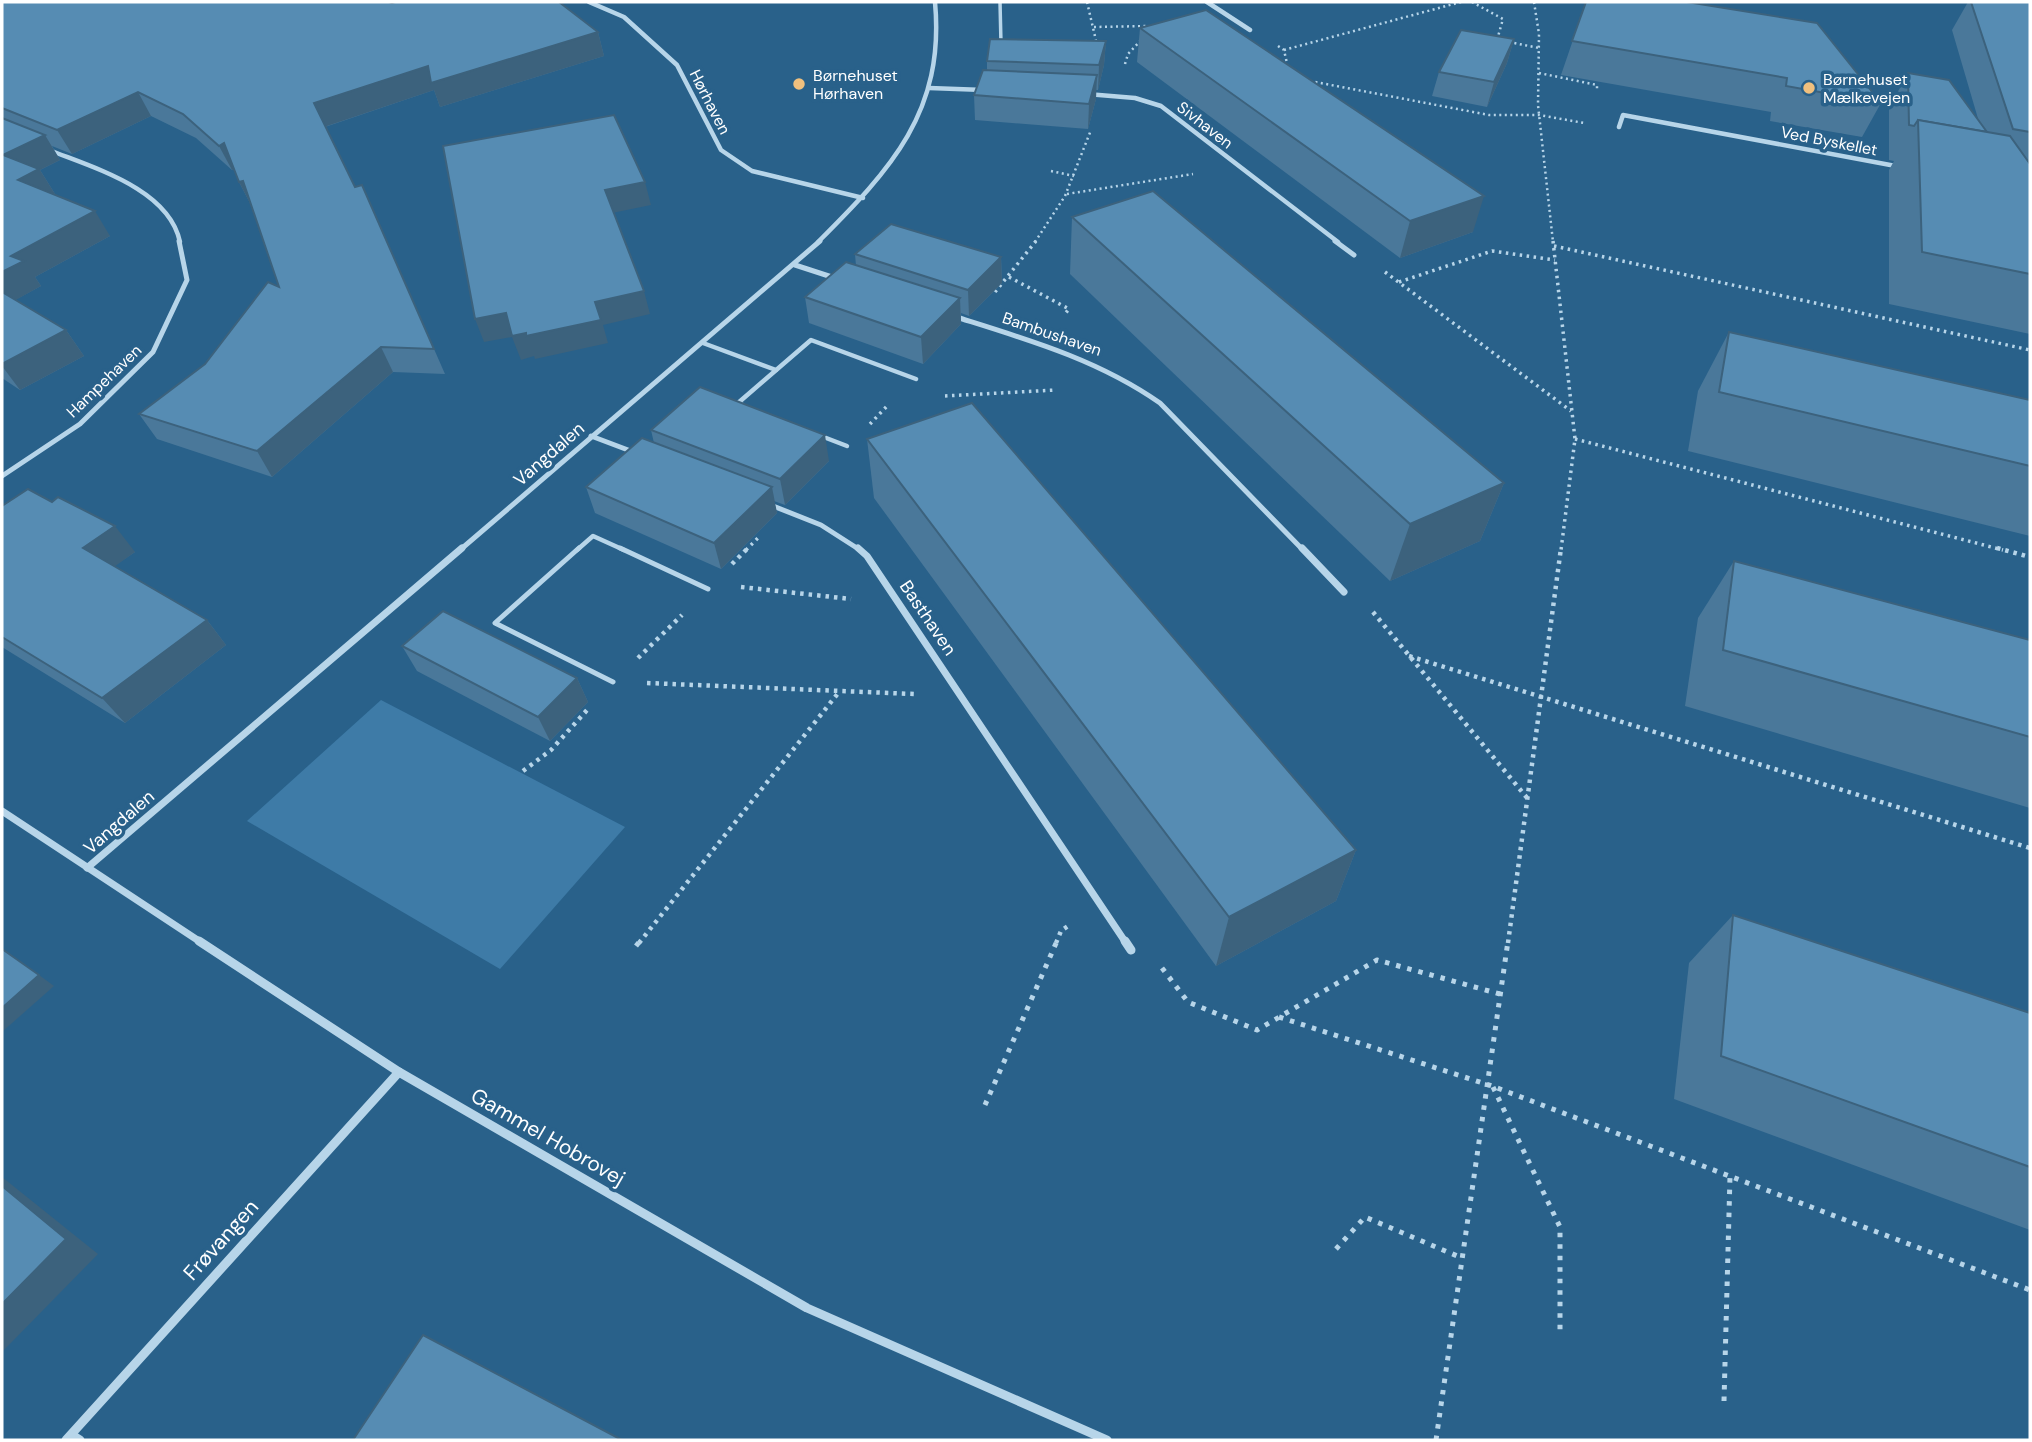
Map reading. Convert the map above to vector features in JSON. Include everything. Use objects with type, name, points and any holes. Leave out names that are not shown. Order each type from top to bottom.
[{"type":"street","name":"Hørhaven","points":[[589,2],[624,17],[677,65],[721,150],[752,171],[863,198]]},
{"type":"street","name":"Vangdalen","points":[[87,868],[795,265],[863,198],[911,131],[929,88],[938,44],[935,2]]},
{"type":"street","points":[[1207,2],[1250,30]]},
{"type":"street","points":[[929,88],[995,90]]},
{"type":"street","name":"Sivhaven","points":[[1073,93],[1135,98],[1161,106],[1354,255]]},
{"type":"street","name":"Ved Byskellet","points":[[1619,127],[1623,115],[1905,168]]},
{"type":"street","name":"Hampehaven","points":[[2,476],[80,424],[153,352],[187,280],[176,225],[131,183],[40,147]]},
{"type":"street","points":[[795,265],[845,281]]},
{"type":"street","name":"Bambushaven","points":[[946,314],[1094,362],[1127,378],[1160,403],[1344,592]]},
{"type":"street","points":[[591,436],[643,456]]},
{"type":"street","name":"Basthaven","points":[[760,500],[828,527],[850,539],[867,556],[1130,950]]},
{"type":"street","name":"Gammel Hobrovej","points":[[2,811],[399,1072],[807,1308],[1107,1440]]},
{"type":"street","name":"Frøvangen","points":[[73,1438],[399,1072]]},
{"type":"lane","points":[[1000,2],[1002,54]]},
{"type":"lane","points":[[751,408],[738,403],[811,340],[916,379]]},
{"type":"lane","points":[[703,343],[776,370]]},
{"type":"lane","points":[[811,432],[847,446]]},
{"type":"lane","points":[[613,682],[495,623],[593,536],[708,589]]},
{"type":"path","points":[[1250,30],[1284,50],[1461,2]]},
{"type":"path","points":[[1472,2],[1503,19],[1497,40],[1539,48]]},
{"type":"path","points":[[1436,1440],[1490,1085],[1575,439],[1539,115],[1539,48],[1534,2]]},
{"type":"path","points":[[1094,27],[1153,26]]},
{"type":"path","points":[[1284,50],[1289,77]]},
{"type":"path","points":[[1303,80],[1489,115],[1539,115],[1619,127]]},
{"type":"path","points":[[1067,194],[1239,166]]},
{"type":"path","points":[[1051,172],[1074,176]]},
{"type":"path","points":[[1554,246],[2030,350]]},
{"type":"path","points":[[1399,282],[1492,251],[1555,260]]},
{"type":"path","points":[[1354,255],[1375,263],[1572,412]]},
{"type":"path","points":[[936,396],[1056,390]]},
{"type":"path","points":[[1575,439],[2030,557]]},
{"type":"path","points":[[739,587],[900,605]]},
{"type":"path","points":[[1344,592],[1359,595],[1529,799]]},
{"type":"path","points":[[1409,656],[2030,848]]},
{"type":"path","points":[[613,682],[961,696]]},
{"type":"path","points":[[636,946],[840,691]]},
{"type":"path","points":[[985,1105],[1061,931],[1098,901]]},
{"type":"path","points":[[1130,950],[1153,957],[1188,1002],[1257,1030],[1377,960],[1500,994]]},
{"type":"path","points":[[1279,1017],[1490,1085],[2030,1290]]},
{"type":"path","points":[[1490,1085],[1560,1227],[1560,1336]]},
{"type":"path","points":[[1724,1401],[1730,1176]]},
{"type":"path","points":[[1336,1249],[1365,1217],[1462,1258]]},
{"type":"shaded area","points":[[381,700],[625,827],[500,969],[247,821]]},
{"type":"building","points":[[2,2],[559,2],[598,32],[431,83],[428,66],[314,103],[355,187],[362,185],[434,349],[381,347],[257,451],[139,414],[205,364],[268,282],[279,287],[243,181],[239,182],[224,143],[219,146],[183,114],[138,92],[57,130],[2,108]]},
{"type":"building","points":[[1586,2],[1687,2],[1817,23],[1881,103],[1786,86],[1787,78],[1572,41]]},
{"type":"building","points":[[1971,2],[2030,2],[2030,132],[2013,129]]},
{"type":"building","points":[[1206,10],[1484,196],[1410,221],[1140,28]]},
{"type":"building","points":[[1461,30],[1514,39],[1494,82],[1439,72]]},
{"type":"building","points":[[990,39],[1106,41],[1099,65],[987,61]]},
{"type":"building","points":[[983,70],[1097,75],[1089,104],[974,95]]},
{"type":"building","points":[[1908,73],[1949,80],[1987,132],[1918,120],[1914,126],[1909,125]]},
{"type":"building","points":[[614,115],[645,182],[605,190],[644,291],[595,302],[601,320],[526,336],[526,333],[512,336],[506,313],[475,319],[443,146]]},
{"type":"building","points":[[2,118],[45,135],[3,155],[39,169],[18,180],[95,211],[11,256],[24,261],[2,272]]},
{"type":"building","points":[[1918,120],[2010,136],[2030,164],[2030,274],[1922,252]]},
{"type":"building","points":[[1153,191],[1504,483],[1410,524],[1072,217]]},
{"type":"building","points":[[891,224],[1001,257],[968,290],[855,254]]},
{"type":"building","points":[[846,262],[960,298],[921,337],[805,297]]},
{"type":"building","points":[[2,292],[66,330],[2,364]]},
{"type":"building","points":[[1729,332],[2030,400],[2030,466],[1719,392]]},
{"type":"building","points":[[700,387],[825,435],[780,479],[651,430]]},
{"type":"building","points":[[972,403],[1356,850],[1229,917],[867,439]]},
{"type":"building","points":[[642,438],[772,487],[714,543],[586,487]]},
{"type":"building","points":[[28,489],[52,502],[58,497],[115,526],[83,548],[207,620],[102,698],[2,637],[2,506]]},
{"type":"building","points":[[1734,561],[2030,640],[2030,737],[1723,650]]},
{"type":"building","points":[[443,611],[577,678],[538,717],[402,646]]},
{"type":"building","points":[[1733,915],[2030,1013],[2030,1167],[1721,1056]]},
{"type":"building","points":[[2,949],[39,975],[2,1008]]},
{"type":"building","points":[[2,1186],[66,1239],[2,1304]]},
{"type":"building","points":[[423,1335],[622,1440],[353,1440]]},
{"type":"place","name":"Børnehuset Hørhaven","points":[[799,84]]},
{"type":"place","name":"Børnehuset Mælkevejen","points":[[1809,88]]}]
